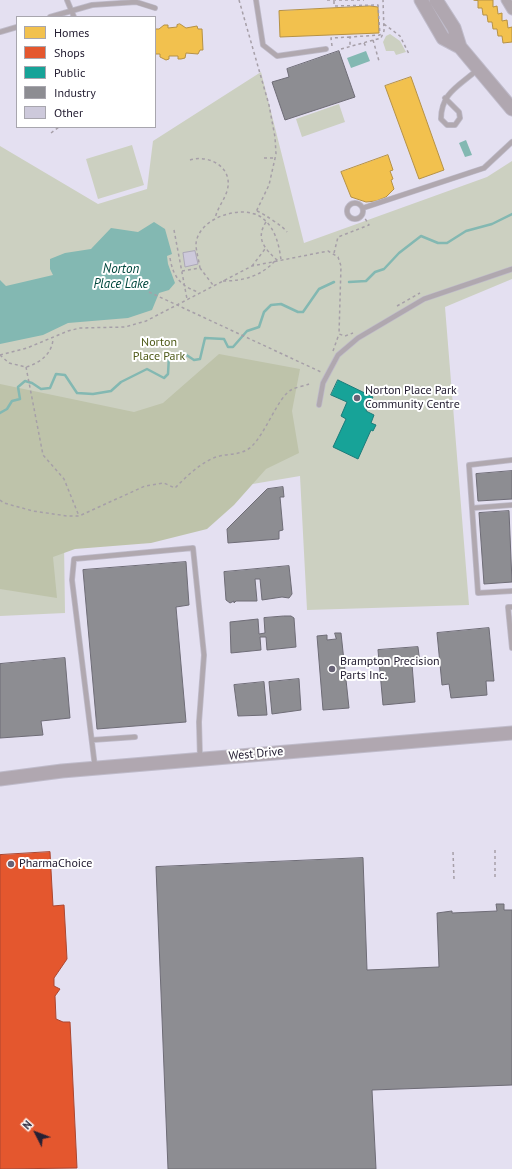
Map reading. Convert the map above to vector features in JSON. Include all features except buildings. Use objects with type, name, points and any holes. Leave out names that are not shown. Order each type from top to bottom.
[{"type":"street","points":[[421,0],[443,38],[460,47]]},
{"type":"street","points":[[436,0],[454,28],[460,47],[512,109]]},
{"type":"street","points":[[506,0],[512,10]]},
{"type":"street","name":"West Drive","points":[[0,778],[96,768],[512,733]]},
{"type":"lane","points":[[67,0],[74,16]]},
{"type":"lane","points":[[256,0],[263,45],[276,56],[326,49]]},
{"type":"lane","points":[[53,16],[92,5],[136,2],[155,8]]},
{"type":"lane","points":[[0,32],[16,27]]},
{"type":"lane","points":[[445,98],[459,112],[460,118],[454,125],[447,125],[442,119],[441,108],[445,98],[478,69]]},
{"type":"lane","points":[[362,208],[484,168],[512,142]]},
{"type":"lane","points":[[352,203],[358,204],[362,208],[362,214],[355,219],[349,216],[347,210],[352,203]]},
{"type":"lane","points":[[319,405],[323,383],[338,355],[358,338],[424,299],[512,269]]},
{"type":"lane","points":[[512,460],[469,465],[478,593],[512,591]]},
{"type":"lane","points":[[473,508],[512,505]]},
{"type":"lane","points":[[96,768],[72,580],[74,560],[193,548],[204,656],[199,722],[200,759]]},
{"type":"lane","points":[[512,607],[508,607],[512,648]]},
{"type":"lane","points":[[92,740],[134,736]]},
{"type":"path","points":[[238,0],[269,105],[275,136],[275,158],[269,185],[255,214]]},
{"type":"path","points":[[327,0],[364,0]]},
{"type":"path","points":[[341,49],[381,38],[384,31],[383,0]]},
{"type":"path","points":[[332,49],[331,38],[380,35],[378,5],[334,6],[334,1]]},
{"type":"path","points":[[379,22],[384,23],[400,36],[409,54]]},
{"type":"path","points":[[371,36],[379,61]]},
{"type":"path","points":[[350,37],[350,47]]},
{"type":"path","points":[[364,43],[366,47]]},
{"type":"path","points":[[51,133],[58,128]]},
{"type":"path","points":[[264,158],[275,158]]},
{"type":"path","points":[[190,160],[209,159],[217,162],[227,174],[228,190],[217,210],[215,219]]},
{"type":"path","points":[[257,211],[274,222],[282,225],[287,232]]},
{"type":"path","points":[[213,285],[200,268],[196,243],[206,225],[215,219],[231,213],[242,212],[255,214],[266,222],[274,232],[281,260]]},
{"type":"path","points":[[334,253],[338,237],[369,225],[362,214]]},
{"type":"path","points":[[266,222],[261,234],[265,249],[277,261]]},
{"type":"path","points":[[174,230],[187,299]]},
{"type":"path","points":[[252,266],[265,249]]},
{"type":"path","points":[[0,355],[80,328],[125,327],[146,321],[199,292],[252,266],[328,251],[334,253],[338,257],[341,266],[339,334],[345,336],[355,332]]},
{"type":"path","points":[[170,258],[174,274],[184,285],[199,292]]},
{"type":"path","points":[[221,281],[239,281],[256,276],[277,261]]},
{"type":"path","points":[[182,271],[200,268]]},
{"type":"path","points":[[149,292],[317,370]]},
{"type":"path","points":[[0,355],[9,363],[26,367],[34,365],[46,356],[52,344],[53,338]]},
{"type":"path","points":[[26,367],[43,455],[64,479],[79,516]]},
{"type":"path","points":[[0,500],[4,503],[34,511],[67,516],[79,516],[145,486],[164,484],[175,488],[200,465],[217,456],[243,453],[252,446],[269,424],[278,406],[291,390],[309,384]]},
{"type":"path","points":[[495,850],[495,877]]},
{"type":"path","points":[[453,852],[454,879]]},
{"type":"green space","points":[[390,34],[400,41],[406,52],[396,55],[394,51],[386,51],[383,42],[386,36]]},
{"type":"green space","name":"Norton Place Park","points":[[261,72],[304,243],[487,177],[512,161],[512,279],[445,307],[469,605],[307,610],[300,476],[235,487],[64,542],[65,613],[0,616],[0,146],[98,204],[147,189],[153,141]]},
{"type":"green space","points":[[339,104],[345,122],[302,137],[296,119]]},
{"type":"green space","points":[[132,145],[144,185],[98,199],[86,159]]},
{"type":"shaded area","points":[[219,354],[300,369],[292,411],[299,453],[266,469],[234,505],[207,529],[151,543],[75,549],[53,557],[57,598],[0,589],[0,384],[134,412],[163,403]]},
{"type":"water","points":[[366,51],[370,61],[351,68],[347,58]]},
{"type":"water","points":[[466,140],[472,155],[465,157],[459,143]]},
{"type":"water","name":"Norton Place Lake","points":[[154,222],[165,229],[172,254],[167,256],[168,264],[175,283],[169,290],[159,293],[152,310],[128,318],[68,323],[43,335],[0,344],[0,280],[6,286],[53,275],[50,269],[50,259],[65,253],[91,249],[111,228],[138,232]]},
{"type":"waterway","points":[[349,282],[366,281],[375,272],[384,269],[399,253],[421,236],[438,243],[447,243],[466,231],[492,224],[512,214]]},
{"type":"waterway","points":[[0,413],[7,409],[12,401],[20,399],[18,387],[25,381],[32,383],[41,389],[50,388],[56,374],[65,375],[77,393],[93,394],[111,391],[121,382],[147,369],[164,378],[168,374],[169,356],[182,352],[194,360],[200,359],[205,338],[224,339],[228,347],[233,347],[247,331],[259,327],[264,312],[271,305],[281,304],[298,312],[303,312],[319,289],[334,282]]},
{"type":"place","name":"Norton Place Park Community Centre","points":[[357,398]]},
{"type":"place","name":"Brampton Precision Parts Inc.","points":[[332,669]]},
{"type":"place","name":"PharmaChoice","points":[[11,864]]}]
